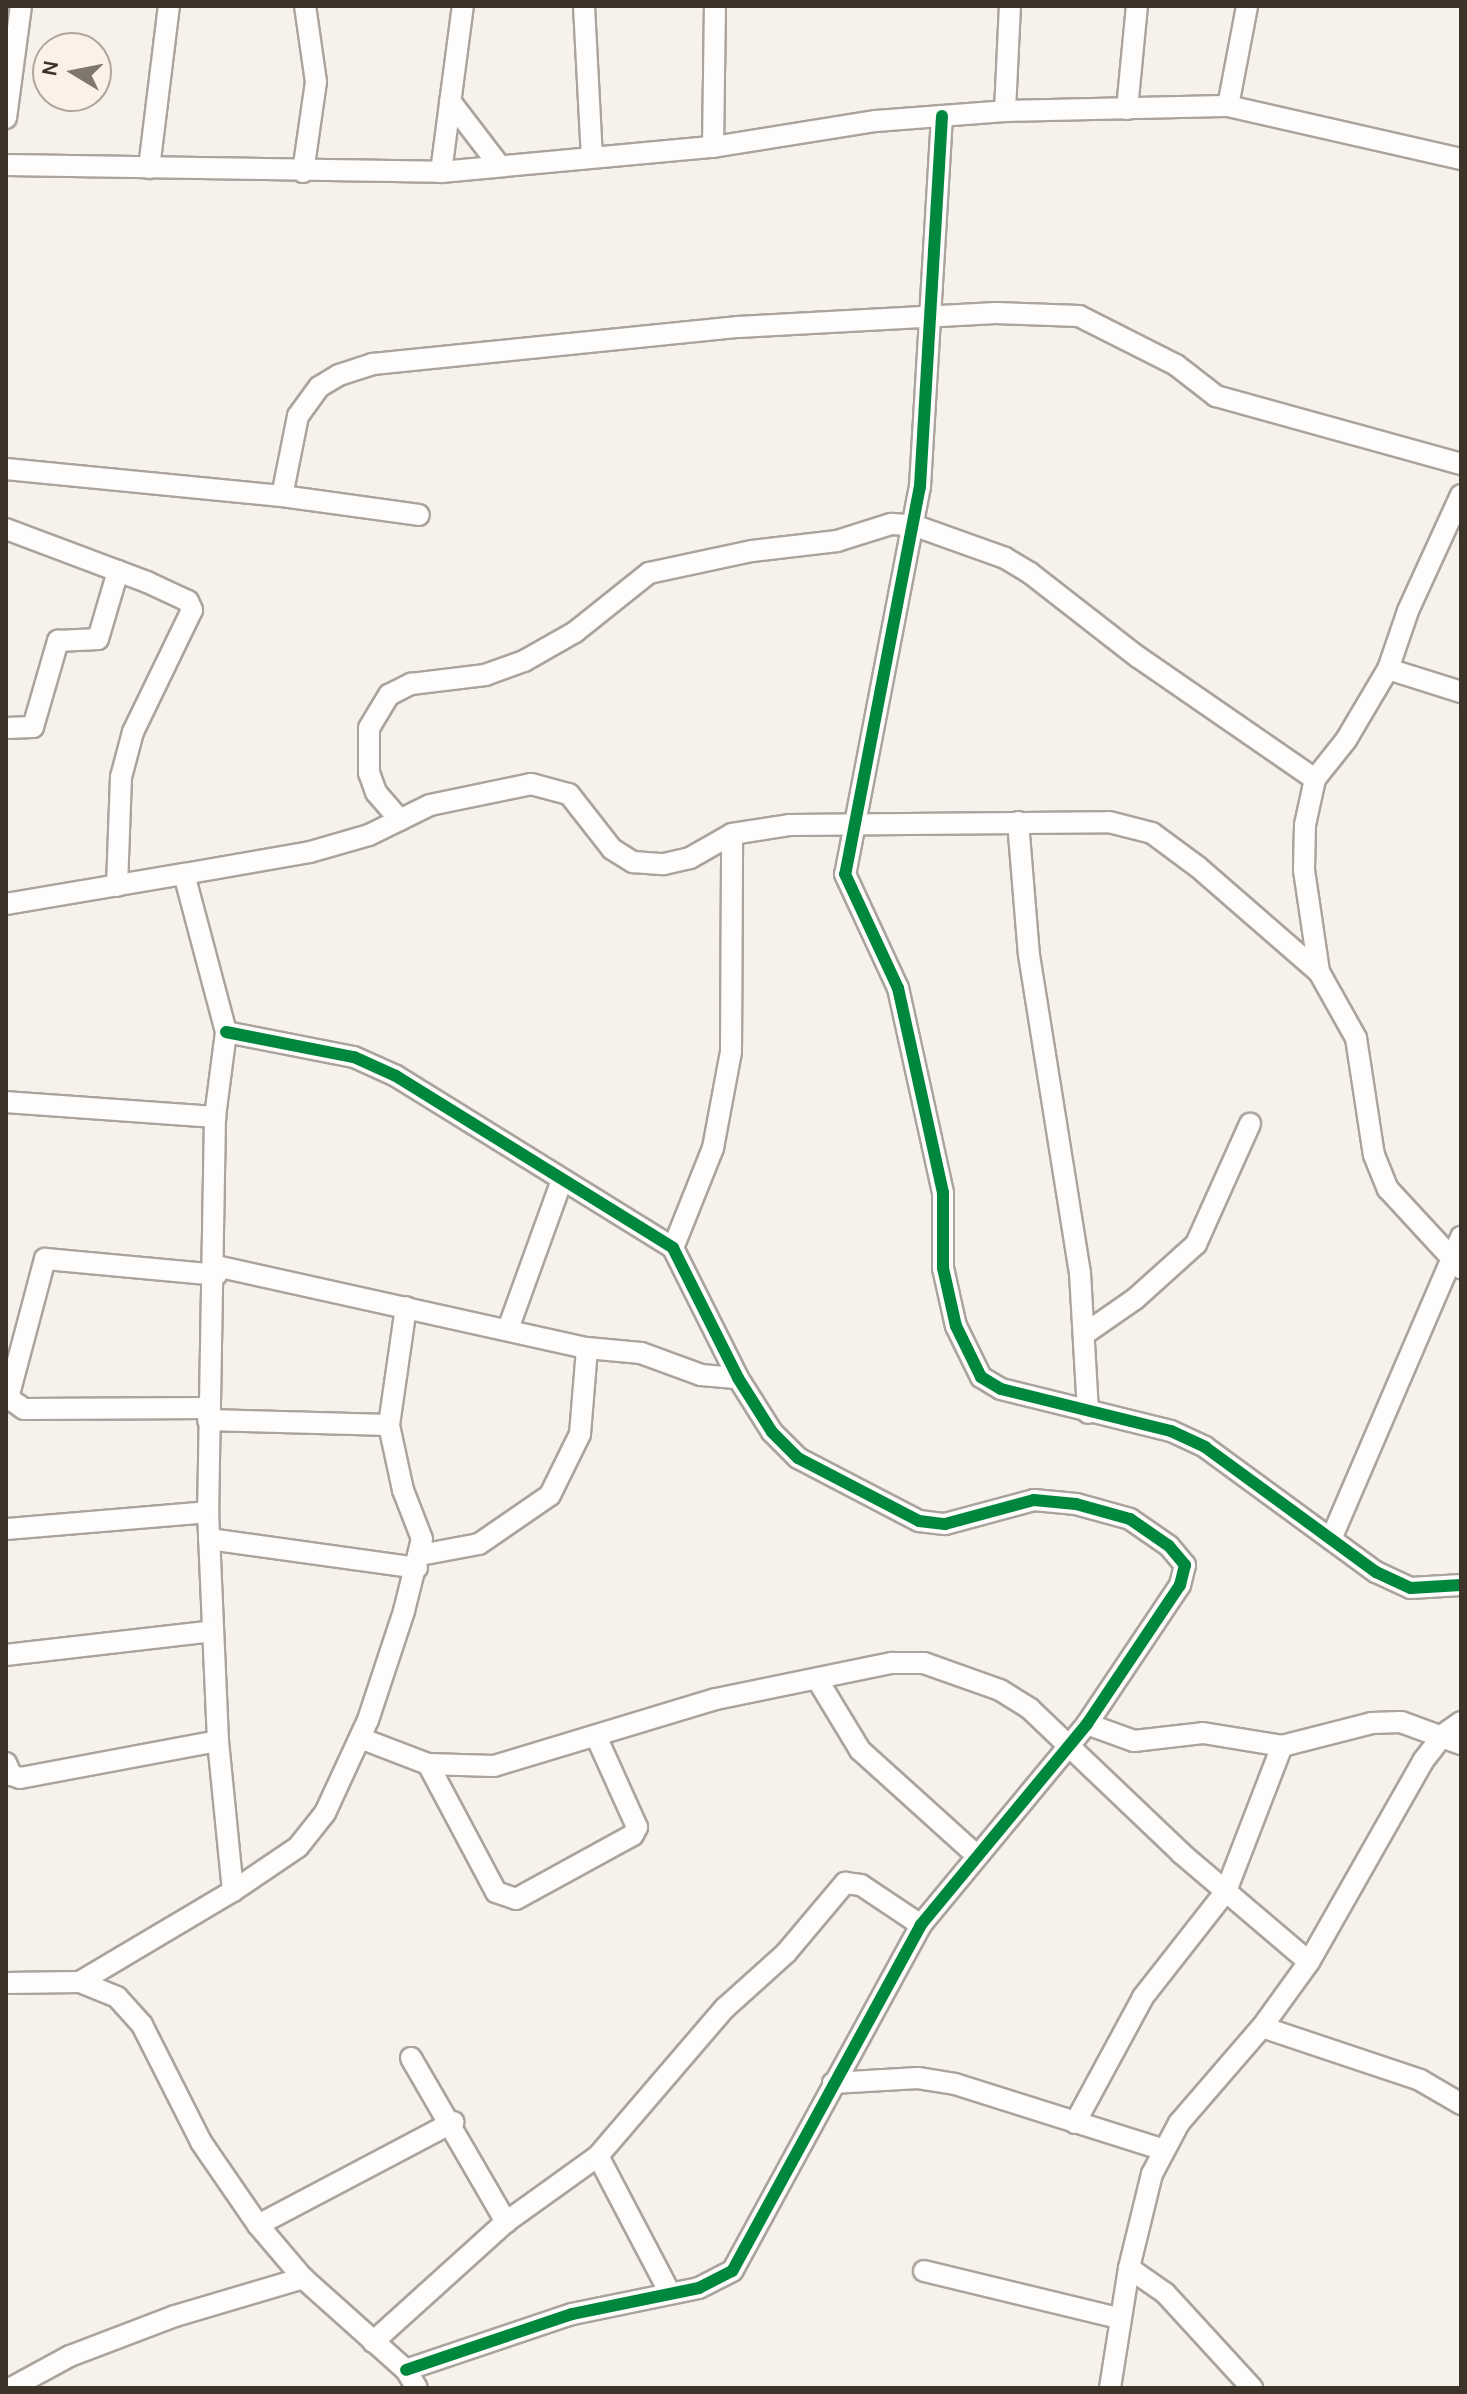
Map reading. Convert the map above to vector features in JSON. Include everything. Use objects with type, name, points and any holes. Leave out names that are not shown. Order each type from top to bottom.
[{"type":"street","points":[[6,118],[21,6]]},
{"type":"street","points":[[149,168],[169,6]]},
{"type":"street","points":[[303,172],[316,82],[305,6]]},
{"type":"street","points":[[441,172],[463,6]]},
{"type":"street","points":[[584,6],[592,157]]},
{"type":"street","points":[[713,147],[715,6]]},
{"type":"street","points":[[1005,111],[1010,6]]},
{"type":"street","points":[[1127,109],[1137,6]]},
{"type":"street","points":[[1228,106],[1247,6]]},
{"type":"street","points":[[450,101],[499,165]]},
{"type":"street","points":[[6,165],[441,172],[713,147],[942,116],[1005,111],[1228,106],[1461,159]]},
{"type":"street","points":[[942,116],[932,317],[913,525],[857,827],[845,874],[898,988],[943,1193],[943,1268],[968,1357],[981,1377],[1001,1389],[1088,1413],[1171,1431],[1205,1447],[1376,1572],[1411,1588],[1461,1585]]},
{"type":"street","points":[[282,496],[298,416],[319,387],[373,364],[738,327],[932,317],[1079,316],[1176,365],[1216,396],[1461,464]]},
{"type":"street","points":[[6,469],[282,496],[419,515]]},
{"type":"street","points":[[1319,972],[1304,870],[1305,825],[1315,779],[1388,669],[1408,611],[1461,495]]},
{"type":"street","points":[[400,820],[376,792],[369,773],[369,728],[389,695],[411,684],[485,675],[524,661],[575,632],[649,573],[752,551],[837,541],[891,524],[913,525],[1005,558],[1030,573],[1138,657],[1315,779]]},
{"type":"street","points":[[6,529],[188,601],[192,610],[133,732],[121,777],[117,886]]},
{"type":"street","points":[[6,728],[33,727],[58,641],[98,639],[118,571]]},
{"type":"street","points":[[1388,669],[1461,692]]},
{"type":"street","points":[[6,904],[310,852],[400,820],[430,805],[531,784],[569,794],[612,849],[633,862],[664,864],[690,858],[732,834],[790,825],[857,827],[1109,822],[1152,833],[1198,867],[1319,972],[1356,1038],[1374,1155],[1388,1189],[1457,1264]]},
{"type":"street","points":[[1018,822],[1029,955],[1086,1333],[1088,1413]]},
{"type":"street","points":[[673,1248],[713,1148],[729,1067],[734,990],[732,834]]},
{"type":"street","points":[[184,874],[226,1032],[215,1117],[216,1270],[208,1414],[208,1512],[218,1741],[233,1891]]},
{"type":"street","points":[[226,1032],[354,1057],[396,1076],[673,1248],[738,1378],[772,1432],[798,1458],[919,1521],[945,1524],[1034,1500],[1076,1504],[1130,1519],[1169,1546],[1185,1565],[1180,1585],[1087,1724],[975,1854],[921,1925],[732,2271],[699,2288],[572,2314],[406,2370]]},
{"type":"street","points":[[6,1102],[215,1117]]},
{"type":"street","points":[[1086,1333],[1147,1290],[1196,1244],[1250,1124]]},
{"type":"street","points":[[508,1329],[562,1180]]},
{"type":"street","points":[[1331,1539],[1457,1264],[1461,1237]]},
{"type":"street","points":[[389,1425],[208,1414],[24,1409],[8,1398],[45,1259],[216,1270],[406,1307],[587,1348],[641,1353],[673,1368],[738,1378]]},
{"type":"street","points":[[80,1982],[233,1891],[298,1847],[325,1813],[360,1738],[418,1562],[419,1525],[403,1490],[389,1425],[406,1307]]},
{"type":"street","points":[[209,1539],[418,1562],[489,1539],[550,1495],[568,1468],[580,1434],[587,1348]]},
{"type":"street","points":[[6,1529],[208,1512]]},
{"type":"street","points":[[6,1655],[212,1631]]},
{"type":"street","points":[[360,1738],[428,1764],[494,1766],[716,1699],[892,1663],[924,1663],[1000,1690],[1070,1744],[1226,1891],[1309,1962]]},
{"type":"street","points":[[817,1679],[860,1750],[975,1854]]},
{"type":"street","points":[[1087,1724],[1134,1741],[1203,1733],[1282,1746],[1372,1723],[1401,1722],[1455,1733],[1309,1962],[1262,2027],[1179,2123],[1164,2150],[1152,2174],[1129,2268],[1110,2388]]},
{"type":"street","points":[[428,1764],[496,1892],[516,1899],[633,1835],[637,1827],[596,1736]]},
{"type":"street","points":[[6,1763],[20,1778],[218,1741]]},
{"type":"street","points":[[1075,2123],[1143,1997],[1226,1891],[1282,1746]]},
{"type":"street","points":[[373,2342],[506,2222],[598,2156],[725,2008],[786,1953],[845,1883],[861,1885],[921,1925]]},
{"type":"street","points":[[6,1983],[80,1982],[117,1997],[142,2025],[201,2142],[258,2225],[303,2278],[406,2370],[417,2388]]},
{"type":"street","points":[[1262,2027],[1420,2080],[1461,2104]]},
{"type":"street","points":[[411,2058],[453,2122],[506,2222]]},
{"type":"street","points":[[833,2083],[918,2078],[955,2084],[1164,2150]]},
{"type":"street","points":[[258,2225],[453,2122]]},
{"type":"street","points":[[598,2156],[670,2293]]},
{"type":"street","points":[[1129,2268],[1165,2293],[1252,2388]]},
{"type":"street","points":[[924,2271],[1119,2318]]},
{"type":"street","points":[[11,2388],[70,2356],[175,2316],[303,2278]]},
{"type":"cycle path","points":[[942,116],[920,486],[845,874],[898,988],[943,1193],[943,1268],[956,1326],[981,1377],[1001,1389],[1171,1431],[1205,1447],[1376,1572],[1411,1588],[1461,1585]]},
{"type":"cycle path","points":[[226,1032],[354,1057],[396,1076],[673,1248],[738,1378],[772,1432],[798,1458],[919,1521],[945,1524],[1034,1500],[1076,1504],[1130,1519],[1169,1546],[1185,1565],[1180,1585],[1087,1724],[921,1925],[732,2271],[699,2288],[572,2314],[406,2370]]}]
